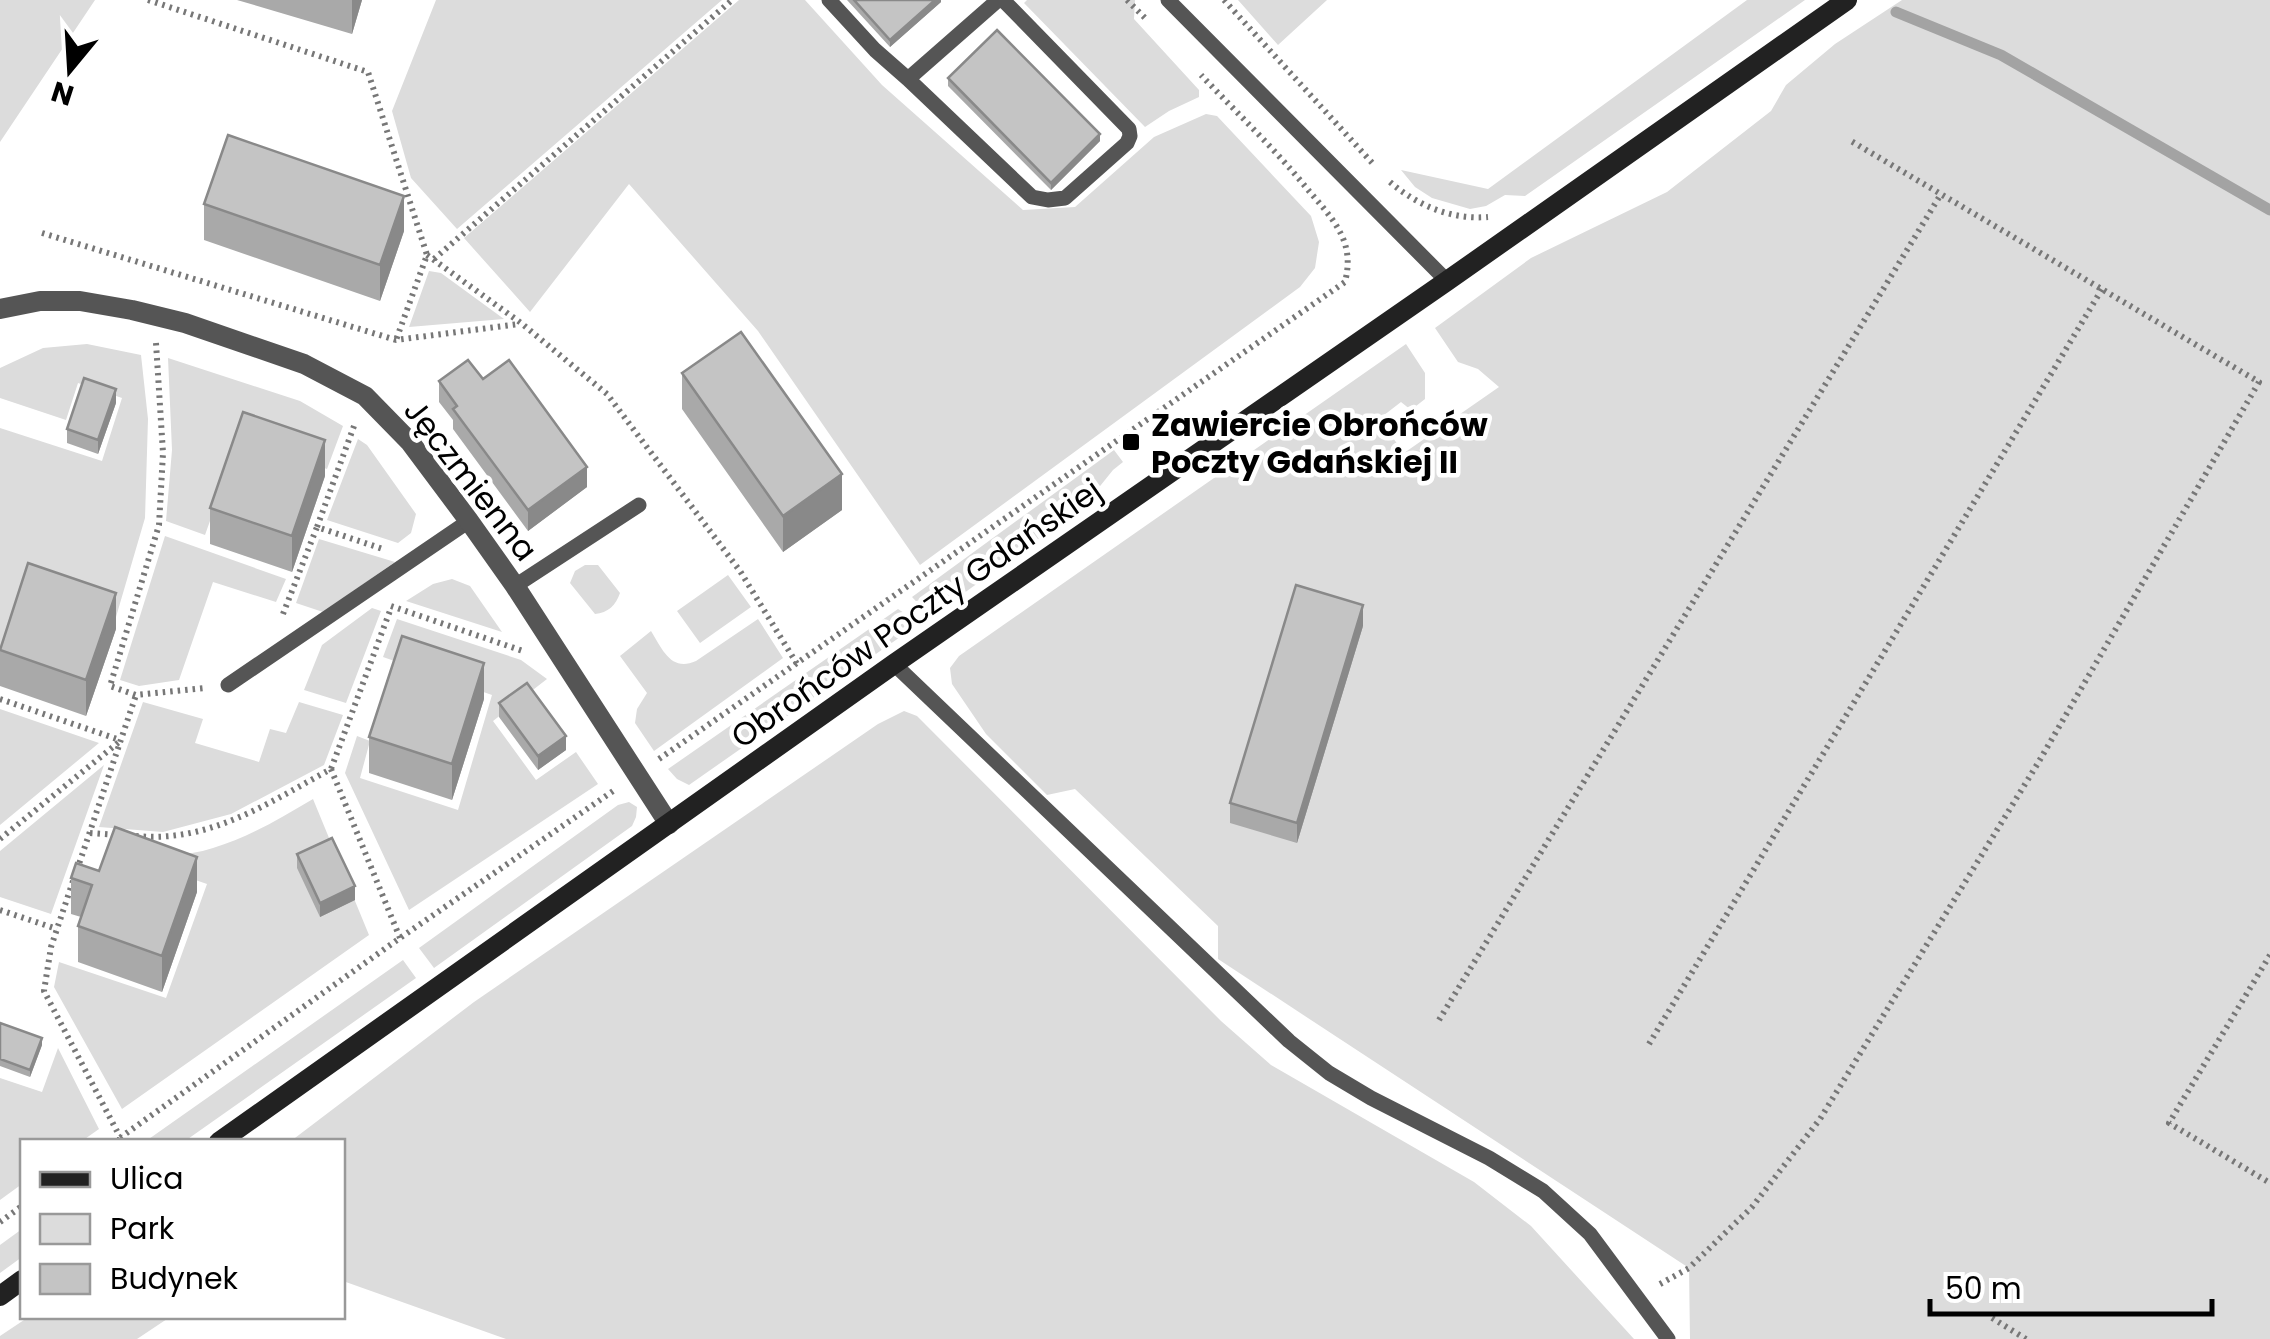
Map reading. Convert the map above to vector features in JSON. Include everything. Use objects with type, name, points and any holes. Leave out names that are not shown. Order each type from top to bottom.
[{"type":"street","name":"Obrońców Poczty Gdańskiej","points":[[223,1139],[894,664],[1847,0]]},
{"type":"street","name":"Jęczmienna","points":[[0,309],[40,301],[80,301],[132,310],[185,323],[304,364],[366,396],[410,442],[469,521],[669,824]]},
{"type":"lane","points":[[829,0],[875,50],[1032,197],[1056,200],[1072,194],[1130,136],[1129,129],[1000,0],[908,79]]},
{"type":"lane","points":[[970,0],[982,14]]},
{"type":"lane","points":[[1168,0],[1447,281]]},
{"type":"lane","points":[[515,586],[638,505]]},
{"type":"lane","points":[[228,685],[469,521]]},
{"type":"lane","points":[[894,664],[1288,1041],[1329,1073],[1543,1191],[1590,1234],[1668,1339]]},
{"type":"path","points":[[148,0],[368,72],[430,257],[520,323],[606,394],[740,570],[797,664]]},
{"type":"path","points":[[396,340],[430,257],[732,0]]},
{"type":"path","points":[[1127,0],[1154,28]]},
{"type":"path","points":[[1224,0],[1402,192],[1443,213],[1466,218],[1503,211]]},
{"type":"path","points":[[136,695],[51,947],[44,991],[117,1139],[1345,282],[1347,251],[1331,218],[1288,165],[1194,69]]},
{"type":"path","points":[[1636,1297],[1689,1268],[1752,1206],[1820,1119],[2038,763],[2259,382],[1851,140]]},
{"type":"path","points":[[1439,1020],[1941,194]]},
{"type":"path","points":[[42,233],[396,340],[520,323]]},
{"type":"path","points":[[1649,1044],[2102,289]]},
{"type":"path","points":[[172,346],[156,342],[163,453],[159,526],[110,686],[136,695],[228,685]]},
{"type":"path","points":[[342,415],[364,429]]},
{"type":"path","points":[[265,660],[355,423]]},
{"type":"path","points":[[317,527],[413,559]]},
{"type":"path","points":[[90,833],[163,839],[233,822],[331,769],[392,603],[529,653]]},
{"type":"path","points":[[0,699],[121,740]]},
{"type":"path","points":[[0,839],[121,740]]},
{"type":"path","points":[[331,769],[400,938]]},
{"type":"path","points":[[0,910],[57,930]]},
{"type":"path","points":[[2270,954],[2268,964],[2169,1123],[2270,1184]]},
{"type":"path","points":[[1992,1318],[2026,1339]]},
{"type":"green space","points":[[0,0],[95,0],[0,142]]},
{"type":"green space","points":[[436,0],[722,0],[457,229],[411,178],[392,111]]},
{"type":"green space","points":[[739,0],[805,0],[882,85],[1023,210],[1075,207],[1154,137],[1206,114],[1217,116],[1311,216],[1319,242],[1315,268],[1300,287],[920,565],[758,331],[629,184],[530,312],[464,238]]},
{"type":"green space","points":[[1135,0],[1134,19],[1199,90],[1199,97],[1145,127],[1024,3]]},
{"type":"green space","points":[[1238,0],[1327,0],[1278,45]]},
{"type":"green space","points":[[1747,0],[1805,0],[1525,196],[1505,195],[1486,206],[1470,209],[1432,198],[1415,187],[1401,170],[1488,189]]},
{"type":"green space","points":[[1902,0],[2270,0],[2270,1339],[1690,1339],[1689,1268],[1218,959],[1218,926],[1075,789],[1047,795],[986,734],[952,684],[950,668],[959,656],[1406,344],[1425,373],[1425,399],[1411,410],[1401,402],[1379,419],[1404,453],[1499,387],[1478,369],[1458,362],[1435,328],[1531,258],[1667,192],[1771,111],[1786,85],[1835,44]]},
{"type":"green space","points":[[429,271],[441,273],[504,319],[409,327]]},
{"type":"green space","points":[[87,344],[141,355],[148,419],[145,518],[116,617],[24,587],[0,648],[0,428],[102,461],[122,398],[78,383],[66,420],[0,398],[0,368],[43,348]]},
{"type":"green space","points":[[168,358],[300,401],[343,426],[327,469],[239,439],[205,535],[166,521],[172,450]]},
{"type":"green space","points":[[358,439],[367,445],[416,514],[411,533],[398,543],[327,520]]},
{"type":"green space","points":[[1114,450],[1123,462],[1084,506],[931,617],[912,597]]},
{"type":"green space","points":[[165,536],[286,579],[276,602],[213,582],[179,680],[139,686],[120,680]]},
{"type":"green space","points":[[319,539],[395,562],[323,612],[296,603]]},
{"type":"green space","points":[[585,565],[598,565],[620,593],[614,605],[604,612],[595,614],[570,583],[575,571]]},
{"type":"green space","points":[[728,575],[751,607],[700,643],[677,611]]},
{"type":"green space","points":[[452,579],[470,586],[502,632],[406,601],[433,584]]},
{"type":"green space","points":[[372,608],[381,611],[346,703],[304,690],[322,645]]},
{"type":"green space","points":[[898,609],[910,617],[913,628],[689,785],[668,769]]},
{"type":"green space","points":[[397,619],[521,660],[547,679],[493,721],[536,780],[576,752],[598,784],[409,910],[345,773],[357,736],[370,741],[360,778],[458,810],[492,695],[383,657]]},
{"type":"green space","points":[[758,619],[783,658],[654,751],[635,723],[637,709],[647,693],[620,656],[651,631],[669,658],[688,664]]},
{"type":"green space","points":[[143,702],[203,719],[195,743],[259,762],[270,729],[286,733],[299,702],[343,715],[324,765],[231,814],[163,832],[99,827]]},
{"type":"green space","points":[[0,709],[99,743],[0,825]]},
{"type":"green space","points":[[904,711],[917,716],[1221,1021],[1271,1065],[1474,1182],[1531,1226],[1634,1339],[506,1339],[345,1282],[345,1139],[294,1139],[474,1002],[878,724]]},
{"type":"green space","points":[[104,765],[51,914],[0,897],[0,851]]},
{"type":"green space","points":[[313,799],[369,935],[122,1109],[54,987],[59,962],[166,998],[207,884],[126,856],[181,854],[213,848],[252,833]]},
{"type":"green space","points":[[629,802],[637,807],[632,826],[434,968],[419,948],[618,805]]},
{"type":"green space","points":[[403,960],[416,978],[188,1139],[149,1139]]},
{"type":"green space","points":[[58,1048],[99,1129],[85,1139],[20,1139],[20,1185],[0,1200],[0,1078],[42,1092]]},
{"type":"green space","points":[[20,1230],[20,1258],[0,1273],[0,1245]]},
{"type":"green space","points":[[26,1319],[167,1319],[137,1339],[0,1336]]},
{"type":"building","points":[[854,0],[935,0],[890,40]]},
{"type":"building","points":[[997,30],[1100,134],[1051,183],[948,78]]},
{"type":"building","points":[[228,135],[404,196],[380,265],[204,204]]},
{"type":"building","points":[[741,332],[842,474],[783,516],[682,373]]},
{"type":"building","points":[[468,360],[483,379],[509,360],[587,467],[528,510],[453,409],[457,406],[439,381]]},
{"type":"building","points":[[84,378],[116,389],[98,440],[67,429]]},
{"type":"building","points":[[243,412],[325,440],[292,536],[210,508]]},
{"type":"building","points":[[28,563],[116,593],[86,680],[0,650]]},
{"type":"building","points":[[1296,585],[1363,605],[1297,823],[1230,803]]},
{"type":"building","points":[[402,636],[484,663],[452,764],[369,737]]},
{"type":"building","points":[[527,683],[566,736],[538,756],[499,703]]},
{"type":"building","points":[[115,827],[197,857],[162,956],[78,926],[92,885],[71,878],[76,863],[99,871]]},
{"type":"building","points":[[332,838],[355,886],[320,903],[297,854]]},
{"type":"building","points":[[0,1023],[42,1038],[30,1070],[0,1059]]},
{"type":"waterway","points":[[1896,12],[2001,55],[2270,210]]},
{"type":"place","name":"Zawiercie Obrońców Poczty Gdańskiej II","points":[[1131,442]]}]
